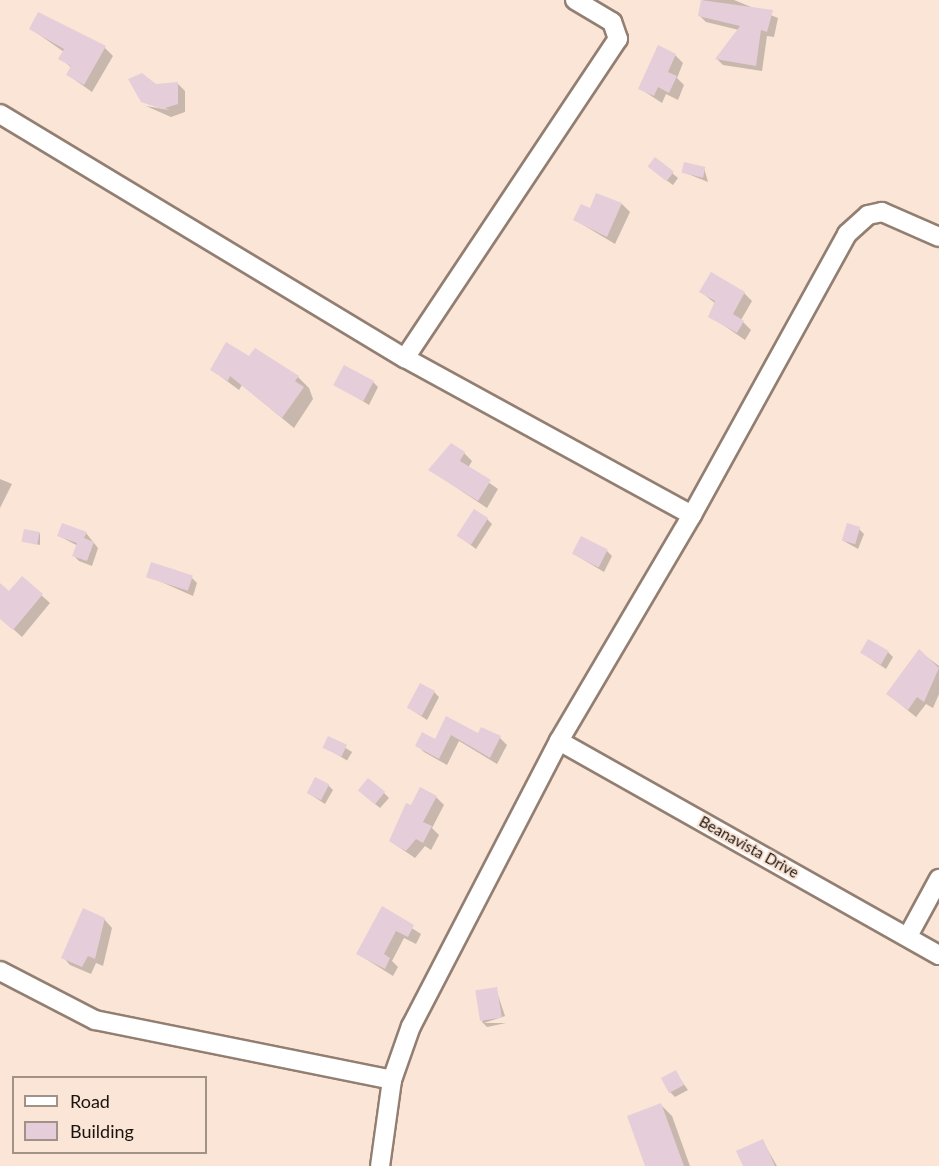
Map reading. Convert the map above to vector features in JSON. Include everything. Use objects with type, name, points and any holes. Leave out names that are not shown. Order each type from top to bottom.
[{"type":"street","points":[[405,357],[618,39],[612,22],[575,0]]},
{"type":"street","points":[[0,114],[405,357],[692,515]]},
{"type":"street","points":[[380,1166],[392,1080],[411,1026],[559,741],[692,515],[847,234],[867,215],[882,212],[939,237]]},
{"type":"street","name":"Beanavista Drive","points":[[559,741],[939,954]]},
{"type":"street","points":[[908,936],[939,879]]},
{"type":"street","points":[[0,971],[95,1020],[392,1080]]},
{"type":"building","points":[[701,0],[773,10],[767,32],[761,30],[756,66],[715,59],[740,26],[698,16]]},
{"type":"building","points":[[38,12],[106,46],[84,85],[66,75],[71,66],[58,59],[64,49],[29,29]]},
{"type":"building","points":[[658,45],[676,54],[668,72],[677,76],[669,93],[658,87],[654,96],[638,89]]},
{"type":"building","points":[[142,73],[156,84],[178,82],[178,104],[162,109],[141,102],[128,79]]},
{"type":"building","points":[[655,157],[674,172],[667,181],[648,166]]},
{"type":"building","points":[[684,162],[705,167],[703,178],[682,173]]},
{"type":"building","points":[[596,193],[622,203],[607,237],[573,220],[581,204],[590,208]]},
{"type":"building","points":[[711,272],[745,292],[733,314],[744,321],[737,333],[708,317],[715,301],[699,292]]},
{"type":"building","points":[[226,342],[249,356],[255,348],[299,376],[295,381],[304,387],[282,418],[230,376],[228,381],[210,370]]},
{"type":"building","points":[[344,365],[374,381],[363,401],[333,385]]},
{"type":"building","points":[[451,443],[465,452],[460,461],[491,480],[478,501],[428,470]]},
{"type":"building","points":[[474,509],[488,518],[471,545],[457,536]]},
{"type":"building","points":[[62,523],[87,532],[84,538],[94,542],[87,561],[72,556],[77,543],[57,536]]},
{"type":"building","points":[[847,523],[860,527],[855,544],[842,540]]},
{"type":"building","points":[[24,529],[40,532],[37,545],[22,542]]},
{"type":"building","points":[[581,536],[608,550],[599,567],[572,554]]},
{"type":"building","points":[[151,562],[193,576],[188,591],[146,577]]},
{"type":"building","points":[[22,576],[43,594],[13,630],[0,619],[0,583],[9,591]]},
{"type":"building","points":[[868,639],[889,651],[881,665],[860,653]]},
{"type":"building","points":[[919,649],[939,668],[924,702],[917,697],[908,710],[886,694]]},
{"type":"building","points":[[420,683],[435,691],[422,716],[407,708]]},
{"type":"building","points":[[446,716],[478,733],[481,727],[501,736],[490,758],[451,735],[439,759],[415,746],[422,732],[435,739]]},
{"type":"building","points":[[328,736],[347,745],[342,757],[323,748]]},
{"type":"building","points":[[315,777],[329,784],[321,800],[307,793]]},
{"type":"building","points":[[368,778],[385,792],[375,804],[358,790]]},
{"type":"building","points":[[420,787],[437,796],[423,822],[432,826],[423,843],[416,839],[406,851],[389,841],[406,803],[411,805]]},
{"type":"building","points":[[382,906],[414,925],[408,937],[396,931],[384,954],[390,958],[385,969],[356,954]]},
{"type":"building","points":[[83,908],[105,918],[95,959],[88,956],[82,967],[61,958]]},
{"type":"building","points":[[497,987],[502,1018],[480,1021],[475,990]]},
{"type":"building","points":[[676,1070],[684,1085],[669,1093],[661,1078]]},
{"type":"building","points":[[661,1103],[684,1166],[645,1166],[627,1116]]},
{"type":"building","points":[[763,1139],[775,1166],[743,1166],[736,1151]]}]
